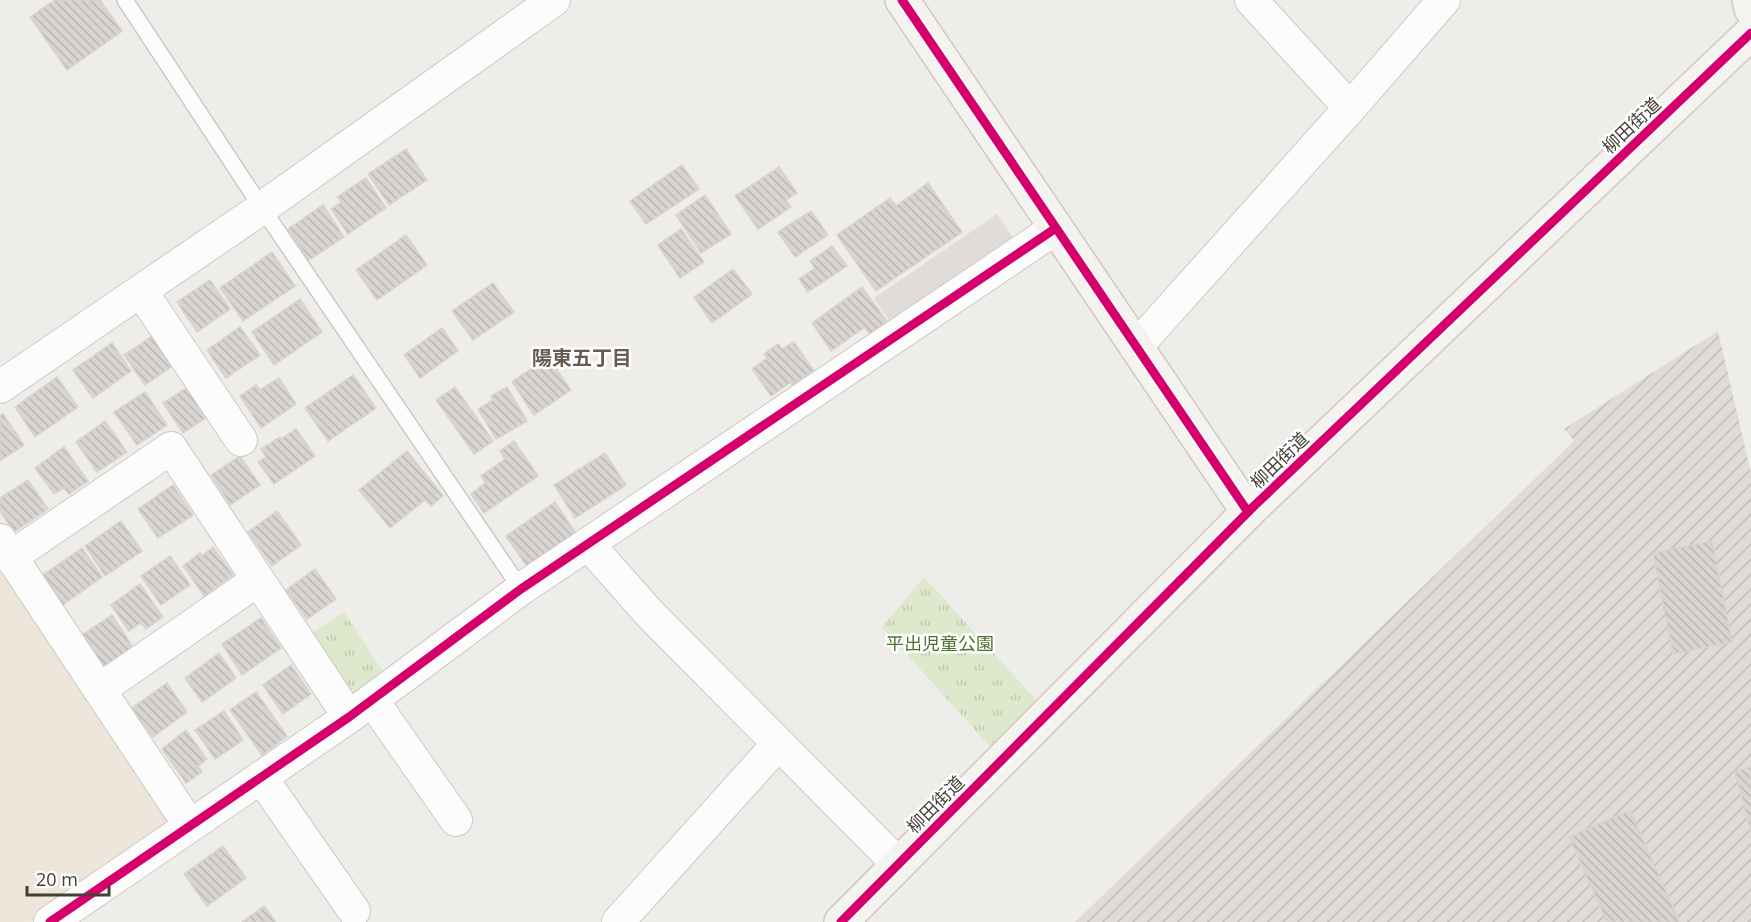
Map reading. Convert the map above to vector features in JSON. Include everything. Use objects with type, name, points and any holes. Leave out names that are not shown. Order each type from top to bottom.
[{"type":"street","points":[[0,387],[262,208],[554,0]]},
{"type":"street","points":[[902,0],[1248,512]]},
{"type":"street","points":[[1251,0],[1350,108]]},
{"type":"street","points":[[1136,347],[1444,0]]},
{"type":"street","points":[[1749,0],[1751,9]]},
{"type":"street","name":"柳田街道","points":[[841,922],[1248,512],[1751,33]]},
{"type":"street","points":[[50,922],[360,708],[521,589],[1056,228]]},
{"type":"street","points":[[141,291],[241,440]]},
{"type":"street","points":[[190,826],[6,549],[171,448],[258,580],[360,708],[456,820]]},
{"type":"street","points":[[588,544],[650,614],[898,864]]},
{"type":"street","points":[[99,690],[258,580]]},
{"type":"street","points":[[618,922],[778,744]]},
{"type":"street","points":[[261,777],[354,911]]},
{"type":"lane","points":[[125,0],[262,208],[521,589]]},
{"type":"shaded area","points":[[997,214],[1018,245],[895,329],[874,298]]},
{"type":"shaded area","points":[[1718,331],[1751,473],[1751,922],[1075,922],[1574,441],[1564,429]]},
{"type":"shaded area","points":[[0,566],[168,815],[166,829],[31,922],[0,922]]},
{"type":"green space","name":"平出児童公園","points":[[924,577],[1038,702],[991,748],[882,627]]},
{"type":"green space","points":[[344,612],[386,676],[364,693],[345,688],[309,635]]},
{"type":"building","points":[[55,0],[100,0],[122,31],[67,70],[30,17]]},
{"type":"building","points":[[406,149],[427,180],[389,205],[368,174]]},
{"type":"building","points":[[682,165],[699,189],[646,224],[630,201]]},
{"type":"building","points":[[779,167],[797,193],[786,200],[791,207],[758,229],[735,196]]},
{"type":"building","points":[[366,178],[386,208],[348,234],[331,209],[341,202],[337,197]]},
{"type":"building","points":[[928,183],[962,232],[876,291],[837,235],[890,198],[896,206]]},
{"type":"building","points":[[705,195],[731,234],[701,253],[676,215]]},
{"type":"building","points":[[323,205],[344,237],[309,260],[288,229]]},
{"type":"building","points":[[811,211],[828,235],[795,257],[778,232]]},
{"type":"building","points":[[681,229],[704,262],[680,278],[658,245]]},
{"type":"building","points":[[406,235],[427,265],[377,300],[356,270]]},
{"type":"building","points":[[832,246],[847,266],[808,292],[799,279],[815,268],[810,261]]},
{"type":"building","points":[[272,252],[295,286],[243,321],[220,288]]},
{"type":"building","points":[[733,269],[752,294],[712,323],[694,297]]},
{"type":"building","points":[[210,280],[230,309],[197,332],[177,302]]},
{"type":"building","points":[[493,283],[514,312],[473,340],[452,311]]},
{"type":"building","points":[[862,287],[889,324],[871,337],[865,327],[831,351],[812,323]]},
{"type":"building","points":[[300,299],[322,332],[274,365],[252,332]]},
{"type":"building","points":[[240,327],[260,355],[226,378],[207,350]]},
{"type":"building","points":[[442,328],[458,351],[420,378],[404,355]]},
{"type":"building","points":[[154,335],[174,365],[145,385],[124,355]]},
{"type":"building","points":[[794,342],[814,371],[792,385],[791,382],[771,396],[752,369],[767,358],[764,354],[778,344],[782,349]]},
{"type":"building","points":[[112,343],[131,371],[93,398],[73,370]]},
{"type":"building","points":[[548,357],[571,390],[534,415],[512,382]]},
{"type":"building","points":[[353,375],[376,408],[328,441],[305,408]]},
{"type":"building","points":[[57,377],[78,407],[35,437],[15,407]]},
{"type":"building","points":[[279,378],[296,404],[261,428],[240,396],[256,385],[260,390]]},
{"type":"building","points":[[193,384],[213,413],[183,433],[163,403]]},
{"type":"building","points":[[455,387],[493,441],[474,454],[436,400]]},
{"type":"building","points":[[507,387],[527,421],[496,439],[478,409],[493,400],[491,396]]},
{"type":"building","points":[[145,392],[167,425],[137,445],[114,412]]},
{"type":"building","points":[[3,414],[24,445],[0,461],[0,416]]},
{"type":"building","points":[[105,421],[127,452],[97,472],[76,442]]},
{"type":"building","points":[[296,429],[315,456],[274,484],[258,462],[266,457],[261,449]]},
{"type":"building","points":[[514,441],[538,476],[484,513],[471,494],[485,483],[481,476],[505,459],[500,451]]},
{"type":"building","points":[[64,447],[88,481],[69,494],[64,488],[54,494],[35,468]]},
{"type":"building","points":[[407,451],[443,496],[431,506],[425,500],[390,528],[359,490]]},
{"type":"building","points":[[605,453],[626,485],[575,518],[554,485]]},
{"type":"building","points":[[240,456],[260,485],[230,505],[211,475]]},
{"type":"building","points":[[28,480],[48,509],[14,532],[0,511],[0,498]]},
{"type":"building","points":[[173,485],[193,515],[158,538],[138,509]]},
{"type":"building","points":[[555,502],[579,538],[530,571],[506,536]]},
{"type":"building","points":[[277,511],[301,545],[272,566],[248,532]]},
{"type":"building","points":[[121,521],[142,551],[105,576],[85,546]]},
{"type":"building","points":[[1712,541],[1732,642],[1673,654],[1653,553]]},
{"type":"building","points":[[213,547],[233,575],[204,596],[183,566],[200,553],[202,556]]},
{"type":"building","points":[[82,548],[102,577],[63,605],[43,575]]},
{"type":"building","points":[[170,556],[190,585],[161,605],[141,576]]},
{"type":"building","points":[[315,569],[336,599],[307,619],[286,590]]},
{"type":"building","points":[[140,584],[163,617],[146,629],[141,623],[129,631],[111,605]]},
{"type":"building","points":[[112,615],[133,647],[104,667],[82,635]]},
{"type":"building","points":[[261,618],[281,648],[242,675],[222,644]]},
{"type":"building","points":[[219,653],[236,678],[202,702],[185,678]]},
{"type":"building","points":[[291,665],[311,694],[283,714],[263,685]]},
{"type":"building","points":[[167,683],[187,712],[153,737],[132,708]]},
{"type":"building","points":[[256,692],[287,736],[262,755],[230,710]]},
{"type":"building","points":[[224,711],[243,740],[215,759],[195,730]]},
{"type":"building","points":[[186,730],[207,759],[198,766],[202,772],[186,783],[162,749]]},
{"type":"building","points":[[1751,767],[1751,833],[1735,771]]},
{"type":"building","points":[[1630,810],[1679,921],[1677,922],[1607,922],[1569,837]]},
{"type":"building","points":[[223,846],[246,878],[207,906],[184,874]]},
{"type":"building","points":[[264,906],[276,922],[242,922]]},
{"type":"cycle path","points":[[902,0],[1248,512]]},
{"type":"cycle path","points":[[841,922],[1253,507],[1751,33]]},
{"type":"cycle path","points":[[50,922],[349,717],[521,589],[1056,228]]},
{"type":"district","name":"陽東五丁目","points":[[582,357]]}]
